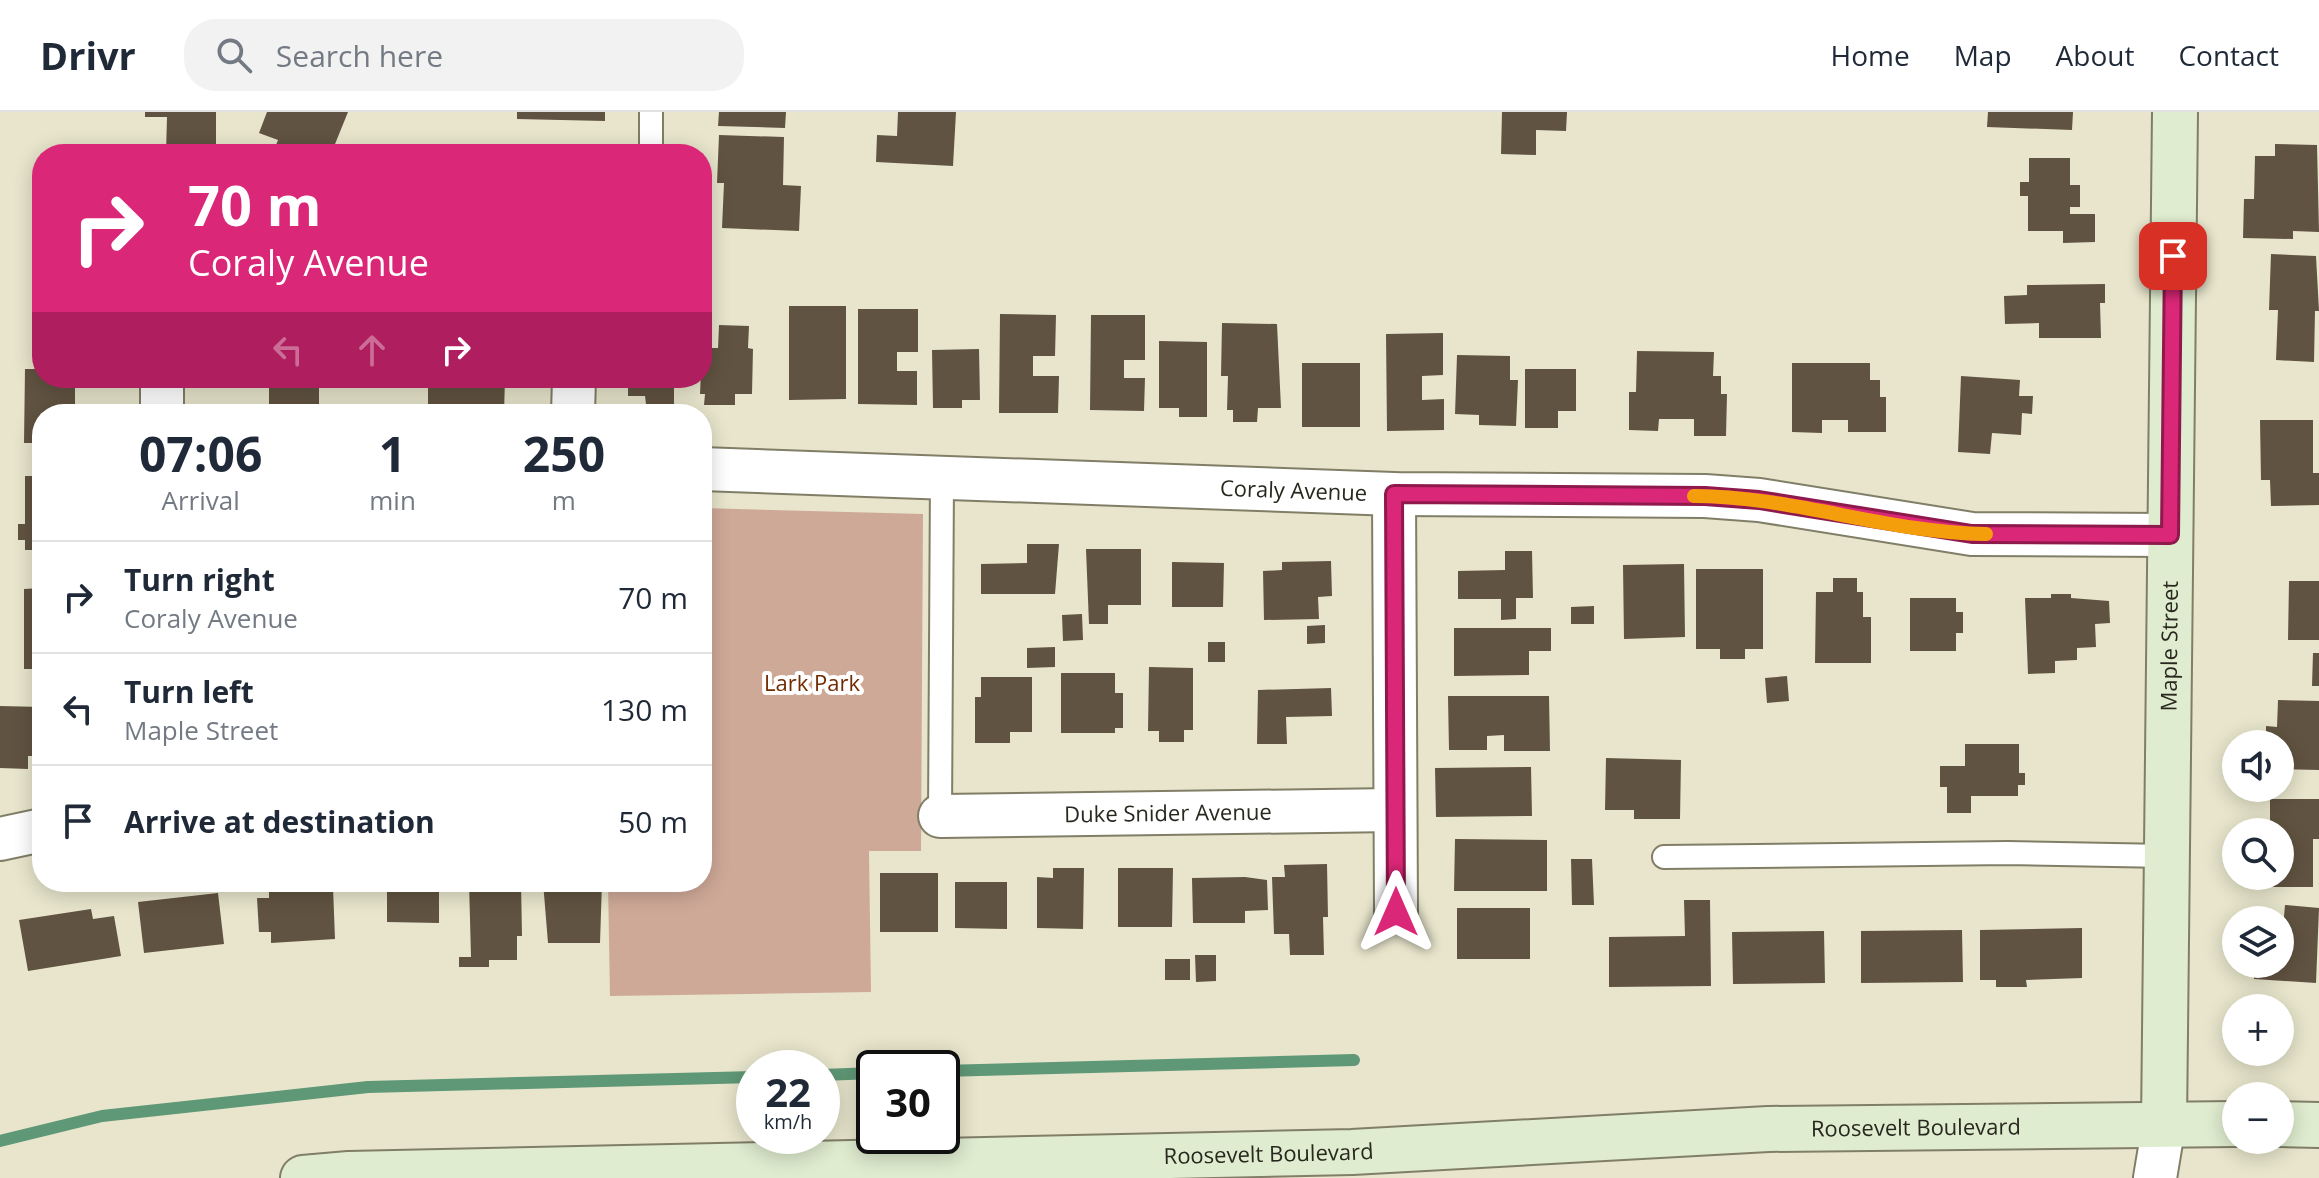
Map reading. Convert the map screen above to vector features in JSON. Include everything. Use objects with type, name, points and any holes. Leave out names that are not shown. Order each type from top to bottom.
[{"type":"main road","name":"Maple Street","points":[[2164,1124],[2175,112]]},
{"type":"main road","name":"Roosevelt Boulevard","points":[[303,1178],[349,1174],[1352,1152],[1768,1129],[2222,1124]]},
{"type":"main road","points":[[2294,1124],[2319,1125]]},
{"type":"street","name":"Coraly Avenue","points":[[712,469],[1394,494],[1705,496],[1759,500],[1972,534],[2170,535]]},
{"type":"street","points":[[1394,494],[1396,912]]},
{"type":"street","name":"Duke Snider Avenue","points":[[940,816],[1395,810]]},
{"type":"street","points":[[0,839],[32,832]]},
{"type":"street","name":"Maple Street","points":[[2155,1178],[2164,1124]]},
{"type":"lane","points":[[651,112],[651,144]]},
{"type":"lane","points":[[940,816],[942,478]]},
{"type":"lane","points":[[1664,857],[2008,853],[2167,856]]},
{"type":"green space","name":"Lark Park","points":[[712,508],[923,514],[921,851],[869,851],[871,992],[610,996],[608,892],[712,892]]},
{"type":"building","points":[[145,112],[216,112],[216,144],[166,144],[167,117],[145,117]]},
{"type":"building","points":[[267,112],[348,112],[335,144],[276,144],[278,140],[259,133]]},
{"type":"building","points":[[517,112],[605,112],[605,121],[517,119]]},
{"type":"building","points":[[719,112],[786,112],[785,128],[718,126]]},
{"type":"building","points":[[898,112],[956,112],[953,166],[876,162],[877,135],[897,136]]},
{"type":"building","points":[[1502,112],[1567,112],[1566,131],[1536,130],[1536,155],[1501,154]]},
{"type":"building","points":[[1988,112],[2073,112],[2072,130],[1987,127]]},
{"type":"building","points":[[719,135],[784,137],[783,185],[801,186],[799,231],[722,228],[724,183],[717,183]]},
{"type":"building","points":[[2275,144],[2317,145],[2319,232],[2293,231],[2293,239],[2243,238],[2244,199],[2254,199],[2255,156],[2275,156]]},
{"type":"building","points":[[2029,158],[2070,158],[2070,185],[2080,185],[2080,207],[2070,207],[2070,214],[2095,214],[2095,242],[2063,243],[2063,231],[2028,231],[2028,196],[2020,196],[2020,182],[2029,182]]},
{"type":"building","points":[[2271,254],[2316,256],[2319,311],[2315,311],[2314,362],[2276,360],[2278,310],[2269,310]]},
{"type":"building","points":[[2105,284],[2105,303],[2100,303],[2101,338],[2039,338],[2039,323],[2005,324],[2004,296],[2027,295],[2027,285]]},
{"type":"building","points":[[789,306],[846,306],[846,399],[789,400]]},
{"type":"building","points":[[858,309],[918,309],[918,352],[897,352],[897,371],[917,371],[917,405],[858,404]]},
{"type":"building","points":[[1000,314],[1056,315],[1055,356],[1033,356],[1033,376],[1059,376],[1058,413],[999,413]]},
{"type":"building","points":[[1091,315],[1145,315],[1145,360],[1124,360],[1124,378],[1145,378],[1144,411],[1090,410]]},
{"type":"building","points":[[1222,323],[1277,324],[1281,408],[1258,408],[1257,422],[1233,422],[1233,410],[1227,410],[1228,376],[1221,376]]},
{"type":"building","points":[[719,325],[749,326],[748,348],[753,349],[752,394],[735,394],[735,405],[704,404],[705,394],[700,394],[700,388],[712,388],[712,348],[718,348]]},
{"type":"building","points":[[1443,333],[1443,375],[1422,376],[1422,400],[1444,399],[1444,430],[1387,431],[1386,334]]},
{"type":"building","points":[[1159,341],[1207,342],[1207,417],[1179,417],[1179,408],[1159,408]]},
{"type":"building","points":[[979,349],[980,400],[962,400],[962,408],[933,408],[932,350]]},
{"type":"building","points":[[1637,351],[1714,352],[1713,376],[1721,376],[1721,394],[1727,394],[1726,436],[1694,436],[1694,419],[1659,419],[1658,431],[1629,430],[1629,392],[1636,392]]},
{"type":"building","points":[[1457,355],[1510,356],[1510,380],[1518,380],[1516,426],[1479,425],[1479,415],[1455,414]]},
{"type":"building","points":[[1302,363],[1360,363],[1360,427],[1302,427]]},
{"type":"building","points":[[1792,363],[1870,363],[1870,380],[1880,380],[1880,397],[1886,397],[1886,432],[1848,432],[1848,420],[1822,420],[1822,433],[1792,432]]},
{"type":"building","points":[[25,369],[32,369],[32,388],[75,388],[75,404],[32,404],[32,443],[24,443]]},
{"type":"building","points":[[1525,369],[1576,369],[1576,411],[1558,411],[1558,428],[1525,428]]},
{"type":"building","points":[[1961,376],[2020,380],[2019,396],[2033,396],[2032,414],[2022,413],[2021,435],[1992,433],[1990,454],[1958,452]]},
{"type":"building","points":[[269,388],[319,388],[319,404],[269,404]]},
{"type":"building","points":[[428,388],[505,388],[504,404],[428,404]]},
{"type":"building","points":[[628,388],[674,388],[674,404],[646,404],[645,396],[628,396]]},
{"type":"building","points":[[2260,420],[2313,420],[2313,473],[2319,473],[2319,505],[2271,506],[2270,480],[2261,480]]},
{"type":"building","points":[[25,476],[32,476],[32,550],[25,550],[25,540],[18,540],[18,524],[25,524]]},
{"type":"building","points":[[1027,544],[1059,544],[1055,594],[981,594],[981,564],[1027,563]]},
{"type":"building","points":[[1086,549],[1141,549],[1141,605],[1108,605],[1108,624],[1089,624]]},
{"type":"building","points":[[1505,551],[1532,551],[1533,598],[1516,598],[1516,619],[1501,620],[1501,599],[1458,599],[1458,571],[1505,570]]},
{"type":"building","points":[[1331,561],[1332,596],[1318,597],[1319,619],[1264,620],[1263,571],[1282,570],[1282,562]]},
{"type":"building","points":[[1172,562],[1224,563],[1223,607],[1172,607]]},
{"type":"building","points":[[1684,564],[1685,637],[1624,639],[1623,565]]},
{"type":"building","points":[[1696,569],[1763,569],[1763,649],[1745,649],[1745,659],[1720,659],[1720,649],[1696,649]]},
{"type":"building","points":[[1833,578],[1857,578],[1857,592],[1863,592],[1863,617],[1871,617],[1871,663],[1815,663],[1816,592],[1833,592]]},
{"type":"building","points":[[2289,581],[2319,581],[2319,640],[2288,640]]},
{"type":"building","points":[[24,589],[32,589],[32,669],[24,669]]},
{"type":"building","points":[[2051,594],[2109,601],[2110,623],[2095,624],[2096,647],[2077,648],[2077,660],[2055,661],[2055,673],[2028,674],[2025,598],[2051,598]]},
{"type":"building","points":[[1910,598],[1956,598],[1956,612],[1963,612],[1963,633],[1956,633],[1956,651],[1910,651]]},
{"type":"building","points":[[1594,606],[1594,624],[1571,624],[1571,607]]},
{"type":"building","points":[[1082,614],[1083,640],[1063,641],[1062,615]]},
{"type":"building","points":[[1325,625],[1325,643],[1307,644],[1307,626]]},
{"type":"building","points":[[1454,628],[1551,628],[1551,651],[1529,651],[1529,675],[1454,676]]},
{"type":"building","points":[[1208,642],[1225,642],[1225,662],[1208,662]]},
{"type":"building","points":[[1055,647],[1055,667],[1027,668],[1027,648]]},
{"type":"building","points":[[2313,653],[2319,653],[2319,686],[2312,686]]},
{"type":"building","points":[[1149,667],[1193,668],[1193,730],[1184,730],[1184,742],[1159,742],[1159,731],[1148,731]]},
{"type":"building","points":[[1061,673],[1115,673],[1115,693],[1123,693],[1123,728],[1115,728],[1115,733],[1061,733]]},
{"type":"building","points":[[1787,676],[1789,701],[1767,703],[1765,678]]},
{"type":"building","points":[[981,677],[1032,677],[1032,732],[1010,732],[1010,743],[975,743],[975,697],[981,697]]},
{"type":"building","points":[[1331,688],[1332,716],[1286,717],[1287,744],[1257,744],[1258,690]]},
{"type":"building","points":[[1448,696],[1549,696],[1550,751],[1504,751],[1504,735],[1487,736],[1487,750],[1449,750]]},
{"type":"building","points":[[2278,700],[2319,701],[2319,770],[2294,769],[2294,730],[2266,730],[2266,726],[2277,727]]},
{"type":"building","points":[[0,706],[32,707],[32,756],[28,756],[28,769],[0,768]]},
{"type":"building","points":[[1965,744],[2019,744],[2019,773],[2025,773],[2025,785],[2018,785],[2018,796],[1971,796],[1971,813],[1947,813],[1947,787],[1940,787],[1940,766],[1965,766]]},
{"type":"building","points":[[1606,758],[1681,760],[1680,819],[1634,819],[1634,810],[1605,810]]},
{"type":"building","points":[[1531,767],[1532,816],[1436,817],[1435,768]]},
{"type":"building","points":[[2319,799],[2319,839],[2313,839],[2313,887],[2294,887],[2294,818],[2270,818],[2270,802]]},
{"type":"building","points":[[1455,839],[1547,840],[1547,891],[1454,891]]},
{"type":"building","points":[[1571,859],[1592,859],[1594,905],[1572,905]]},
{"type":"building","points":[[1327,864],[1328,917],[1323,917],[1324,955],[1290,955],[1289,934],[1274,934],[1272,877],[1285,877],[1284,865]]},
{"type":"building","points":[[1053,868],[1084,868],[1083,929],[1037,928],[1037,877],[1053,878]]},
{"type":"building","points":[[1118,868],[1173,868],[1172,927],[1118,927]]},
{"type":"building","points":[[880,873],[938,873],[938,932],[880,932]]},
{"type":"building","points":[[1245,877],[1267,880],[1268,910],[1245,911],[1245,923],[1193,923],[1192,878]]},
{"type":"building","points":[[955,882],[1007,882],[1007,929],[955,928]]},
{"type":"building","points":[[269,892],[333,892],[335,939],[271,943],[271,932],[259,932],[257,898],[269,898]]},
{"type":"building","points":[[387,892],[439,892],[439,923],[387,922]]},
{"type":"building","points":[[469,892],[521,892],[522,936],[517,936],[517,960],[489,960],[489,967],[459,967],[459,957],[471,957]]},
{"type":"building","points":[[544,892],[602,892],[600,943],[548,943]]},
{"type":"building","points":[[218,893],[224,944],[144,953],[138,902]]},
{"type":"building","points":[[1684,900],[1710,900],[1711,986],[1609,987],[1609,937],[1685,936]]},
{"type":"building","points":[[2285,905],[2319,908],[2316,983],[2254,979],[2294,978],[2294,906]]},
{"type":"building","points":[[1457,908],[1530,908],[1530,959],[1457,959]]},
{"type":"building","points":[[91,909],[93,919],[114,916],[121,956],[28,971],[19,920]]},
{"type":"building","points":[[2082,928],[2082,978],[2026,980],[2027,987],[1996,987],[1996,980],[1980,980],[1980,930]]},
{"type":"building","points":[[1962,930],[1963,982],[1861,983],[1861,931]]},
{"type":"building","points":[[1824,931],[1825,983],[1733,984],[1732,932]]},
{"type":"building","points":[[1195,955],[1216,955],[1216,981],[1196,982]]},
{"type":"building","points":[[1165,959],[1190,959],[1190,980],[1165,980]]},
{"type":"waterway","points":[[960,1071],[1354,1060]]},
{"type":"waterway","points":[[840,1074],[856,1074]]},
{"type":"waterway","points":[[0,1141],[102,1116],[368,1087],[736,1077]]},
{"type":"slow traffic","points":[[1694,496],[1759,500],[1918,527],[1986,534]]},
{"type":"route","points":[[1396,912],[1394,494],[1705,496],[1759,500],[1972,534],[2170,535],[2173,256]]}]
